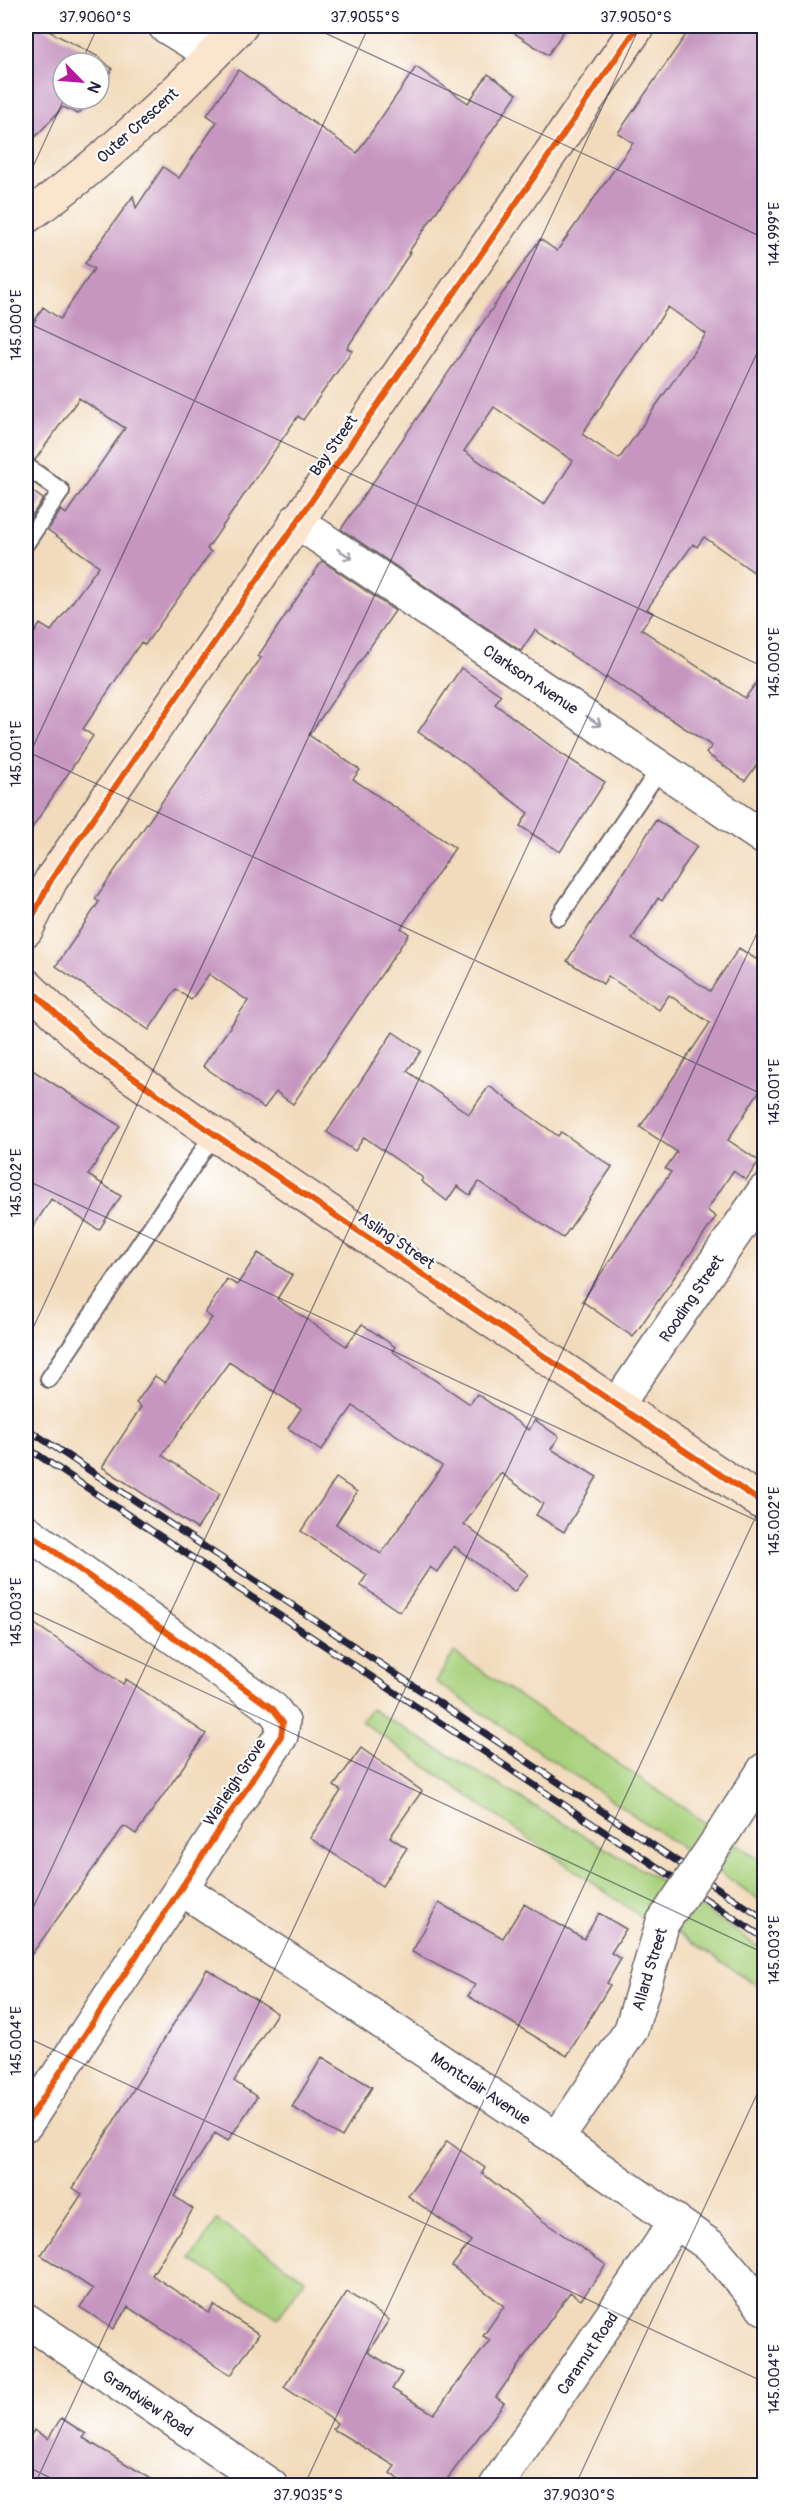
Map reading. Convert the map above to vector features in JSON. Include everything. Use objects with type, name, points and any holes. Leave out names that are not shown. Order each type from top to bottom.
[{"type":"street","points":[[165,26],[212,55]]},
{"type":"street","name":"Outer Crescent","points":[[26,217],[101,157],[241,26]]},
{"type":"street","name":"Bay Street","points":[[26,930],[51,880],[638,26]]},
{"type":"street","name":"Clarkson Avenue","points":[[296,521],[765,838]]},
{"type":"street","name":"Bay Street","points":[[26,905],[51,880]]},
{"type":"street","name":"Asling Street","points":[[26,985],[94,1050],[214,1134],[765,1504]]},
{"type":"street","name":"Asling Street","points":[[26,1020],[94,1050]]},
{"type":"street","name":"Rooding Street","points":[[617,1405],[765,1191]]},
{"type":"street","name":"Warleigh Grove","points":[[26,1531],[273,1709],[283,1722],[281,1736],[26,2124]]},
{"type":"street","name":"Allard Street","points":[[557,2139],[631,2030],[663,1922],[765,1770]]},
{"type":"street","name":"Montclair Avenue","points":[[181,1888],[676,2221],[712,2247],[765,2308]]},
{"type":"street","name":"Caramut Road","points":[[496,2486],[676,2221]]},
{"type":"street","name":"Grandview Road","points":[[26,2320],[238,2477],[271,2486]]},
{"type":"lane","points":[[26,466],[61,492],[26,543]]},
{"type":"lane","points":[[559,917],[661,767]]},
{"type":"lane","points":[[49,1379],[214,1134]]},
{"type":"green space","points":[[454,1652],[710,1826],[690,1853],[436,1682]]},
{"type":"green space","points":[[371,1709],[669,1886],[644,1919],[361,1721]]},
{"type":"green space","points":[[735,1843],[764,1863],[764,1903],[717,1870]]},
{"type":"green space","points":[[695,1903],[764,1951],[764,1990],[677,1932]]},
{"type":"green space","points":[[217,2220],[305,2279],[278,2318],[191,2259]]},
{"type":"building","points":[[26,26],[39,26],[87,51],[51,51],[51,111],[59,111],[26,147]]},
{"type":"building","points":[[503,26],[567,26],[548,55]]},
{"type":"building","points":[[692,26],[765,26],[765,580],[704,537],[697,547],[693,544],[647,609],[653,613],[641,629],[745,698],[765,671],[765,754],[745,781],[706,753],[712,746],[607,677],[606,679],[535,630],[521,651],[341,529],[540,239],[557,251],[633,143],[618,133]],"holes":[[[668,307],[706,334],[619,459],[582,434]],[[494,407],[573,461],[544,505],[464,451]]]},
{"type":"building","points":[[416,67],[468,103],[488,74],[517,94],[408,253],[410,253],[347,348],[352,351],[303,420],[298,416],[207,549],[211,552],[145,645],[141,642],[83,729],[93,736],[26,837],[26,646],[40,624],[51,631],[99,566],[48,530],[61,510],[66,514],[125,428],[79,398],[35,460],[26,456],[26,335],[43,307],[60,319],[94,269],[85,263],[133,196],[136,208],[163,167],[179,178],[217,122],[207,115],[238,70],[357,153]]},
{"type":"building","points":[[26,487],[43,499],[30,518],[26,514]]},
{"type":"building","points":[[322,561],[395,611],[309,735],[360,770],[353,779],[455,848],[401,928],[409,934],[293,1104],[276,1092],[264,1108],[203,1066],[248,1001],[209,974],[191,1000],[176,989],[149,1030],[56,966],[99,902],[95,899],[261,658],[258,656]]},
{"type":"building","points":[[461,668],[501,695],[495,704],[560,753],[605,782],[560,852],[520,826],[528,813],[460,760],[418,732]]},
{"type":"building","points":[[656,820],[697,846],[662,901],[658,898],[632,939],[710,991],[739,948],[765,965],[765,1082],[728,1140],[759,1161],[746,1180],[733,1171],[707,1210],[716,1217],[633,1337],[582,1301],[671,1172],[665,1169],[677,1152],[640,1127],[710,1023],[669,995],[659,1010],[608,976],[603,984],[567,961]]},
{"type":"building","points":[[393,1032],[421,1051],[407,1071],[469,1114],[489,1086],[558,1136],[561,1132],[612,1167],[563,1238],[479,1182],[470,1195],[457,1186],[447,1201],[421,1181],[423,1178],[364,1137],[355,1151],[327,1132]]},
{"type":"building","points":[[26,1066],[120,1126],[88,1175],[121,1196],[99,1230],[51,1199],[26,1238]]},
{"type":"building","points":[[258,1253],[292,1275],[277,1299],[346,1346],[362,1324],[395,1347],[392,1351],[470,1404],[477,1394],[529,1430],[535,1420],[559,1437],[551,1449],[597,1477],[564,1532],[536,1515],[543,1504],[501,1473],[464,1524],[528,1574],[514,1592],[454,1546],[437,1572],[430,1567],[400,1612],[360,1585],[367,1575],[301,1531],[336,1478],[357,1492],[336,1524],[381,1554],[442,1466],[353,1406],[321,1451],[288,1428],[301,1409],[229,1362],[162,1455],[220,1494],[197,1529],[102,1467],[141,1407],[136,1403],[155,1376],[165,1383],[212,1318],[205,1313],[227,1279],[237,1285]]},
{"type":"building","points":[[26,1618],[123,1684],[126,1679],[206,1734],[136,1834],[124,1826],[26,1962]]},
{"type":"building","points":[[361,1748],[422,1791],[390,1837],[407,1848],[382,1886],[310,1838],[341,1791],[334,1786]]},
{"type":"building","points":[[439,1903],[503,1938],[524,1904],[584,1939],[599,1913],[626,1929],[611,1953],[621,1959],[607,1983],[610,1985],[567,2056],[468,1996],[475,1985],[412,1952]]},
{"type":"building","points":[[207,1969],[277,2013],[234,2081],[257,2097],[228,2141],[215,2133],[174,2196],[193,2209],[152,2275],[209,2313],[214,2305],[259,2334],[231,2375],[128,2307],[113,2329],[80,2307],[93,2289],[41,2255],[82,2194],[73,2188]]},
{"type":"building","points":[[322,2057],[372,2087],[342,2137],[292,2107]]},
{"type":"building","points":[[447,2141],[485,2168],[482,2173],[543,2221],[606,2265],[581,2300],[570,2292],[496,2397],[504,2403],[442,2486],[407,2486],[390,2473],[395,2466],[333,2429],[337,2423],[284,2387],[347,2292],[389,2320],[368,2352],[402,2373],[392,2389],[434,2414],[490,2340],[483,2336],[504,2306],[452,2266],[471,2241],[408,2196]]},
{"type":"building","points":[[61,2418],[86,2434],[83,2438],[163,2486],[26,2486],[26,2443],[34,2430],[48,2439]]},
{"type":"railway","points":[[26,1428],[764,1919]]},
{"type":"railway","points":[[26,1447],[764,1938]]},
{"type":"cycle path","points":[[26,930],[51,880],[638,26]]},
{"type":"cycle path","points":[[26,985],[94,1050],[214,1134],[764,1504]]},
{"type":"cycle path","points":[[26,1531],[273,1709],[283,1722],[281,1736],[26,2124]]}]
